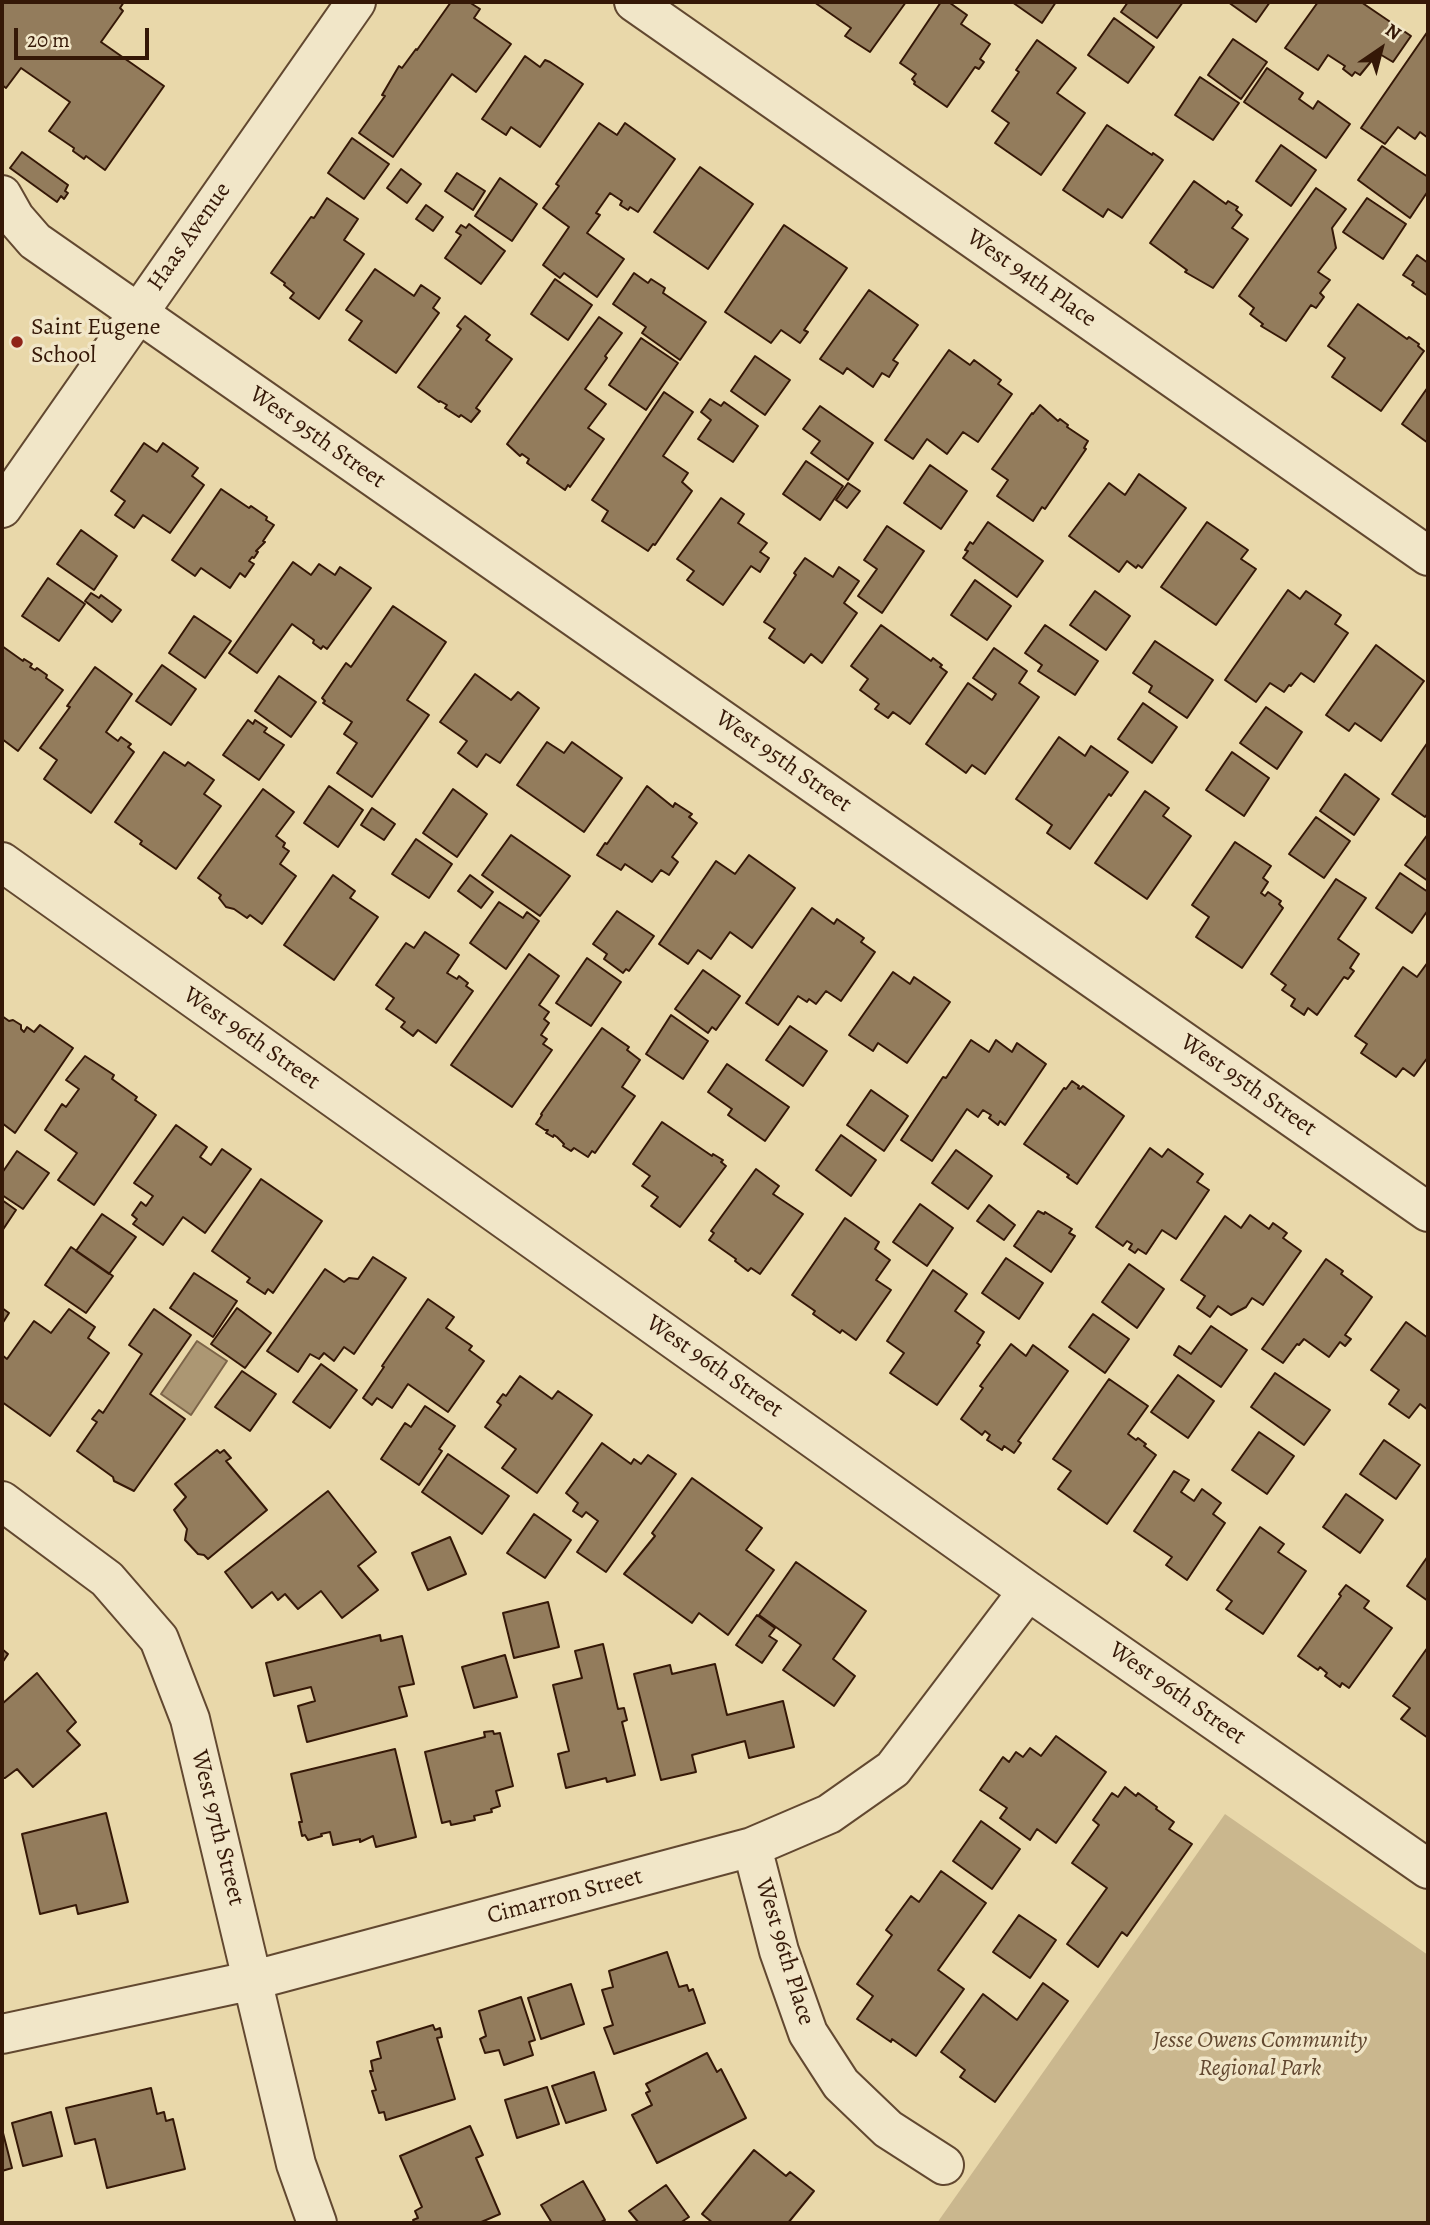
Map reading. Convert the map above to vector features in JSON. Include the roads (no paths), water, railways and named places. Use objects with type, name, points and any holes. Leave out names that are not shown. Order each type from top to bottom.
[{"type":"street","name":"Haas Avenue","points":[[2,508],[356,2]]},
{"type":"street","name":"West 94th Place","points":[[634,2],[1428,556]]},
{"type":"street","name":"West 95th Street","points":[[6,217],[35,241],[1428,1212]]},
{"type":"street","name":"West 96th Street","points":[[2,862],[1028,1591],[1428,1869]]},
{"type":"street","name":"West 97th Street","points":[[2,1501],[107,1579],[159,1639],[190,1718],[296,2164],[317,2223]]},
{"type":"street","name":"Cimarron Street","points":[[2,2034],[254,1980],[752,1847],[829,1814],[893,1769],[1028,1591]]},
{"type":"street","name":"West 96th Place","points":[[752,1847],[779,1951],[808,2032],[841,2084],[888,2129],[944,2165]]},
{"type":"place","name":"Saint Eugene School","points":[[17,342]]},
{"type":"park label","name":"Jesse Owens Community Regional Park","points":[[1260,2055]]}]
